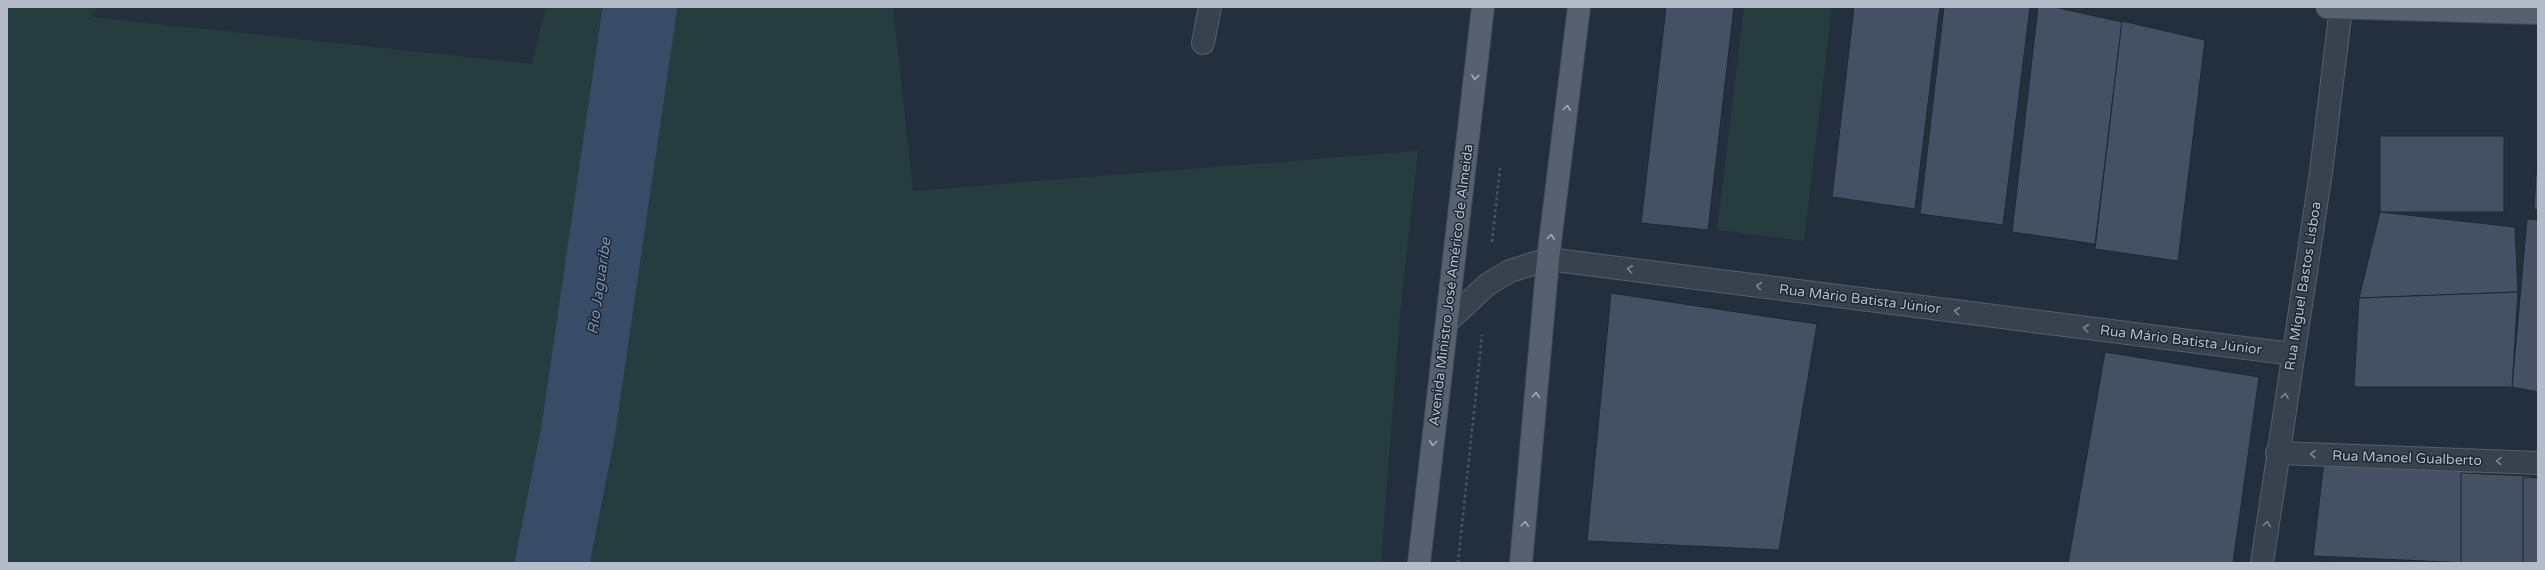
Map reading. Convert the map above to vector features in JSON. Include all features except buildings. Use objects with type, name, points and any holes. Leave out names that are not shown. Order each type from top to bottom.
[{"type":"main road","name":"Avenida Ministro José Américo de Almeida","points":[[1419,563],[1483,7]]},
{"type":"main road","points":[[2334,8],[2538,13]]},
{"type":"main road","points":[[1521,563],[1548,259],[1577,17]]},
{"type":"street","points":[[1203,43],[1210,7]]},
{"type":"street","name":"Rua Miguel Bastos Lisboa","points":[[2262,563],[2277,453],[2321,172],[2334,8]]},
{"type":"street","name":"Rua Mário Batista Júnior","points":[[1447,322],[1488,284],[1510,271],[1548,259],[2292,354]]},
{"type":"street","name":"Rua Manoel Gualberto","points":[[2277,453],[2538,463]]},
{"type":"green space","points":[[7,7],[98,7],[91,17],[532,64],[546,7],[893,7],[913,191],[1418,151],[1400,314],[1381,563],[7,563]]},
{"type":"green space","points":[[1744,7],[1832,7],[1804,241],[1717,230]]},
{"type":"waterway","name":"Rio Jaguaribe","points":[[552,563],[578,432],[640,7]]}]
